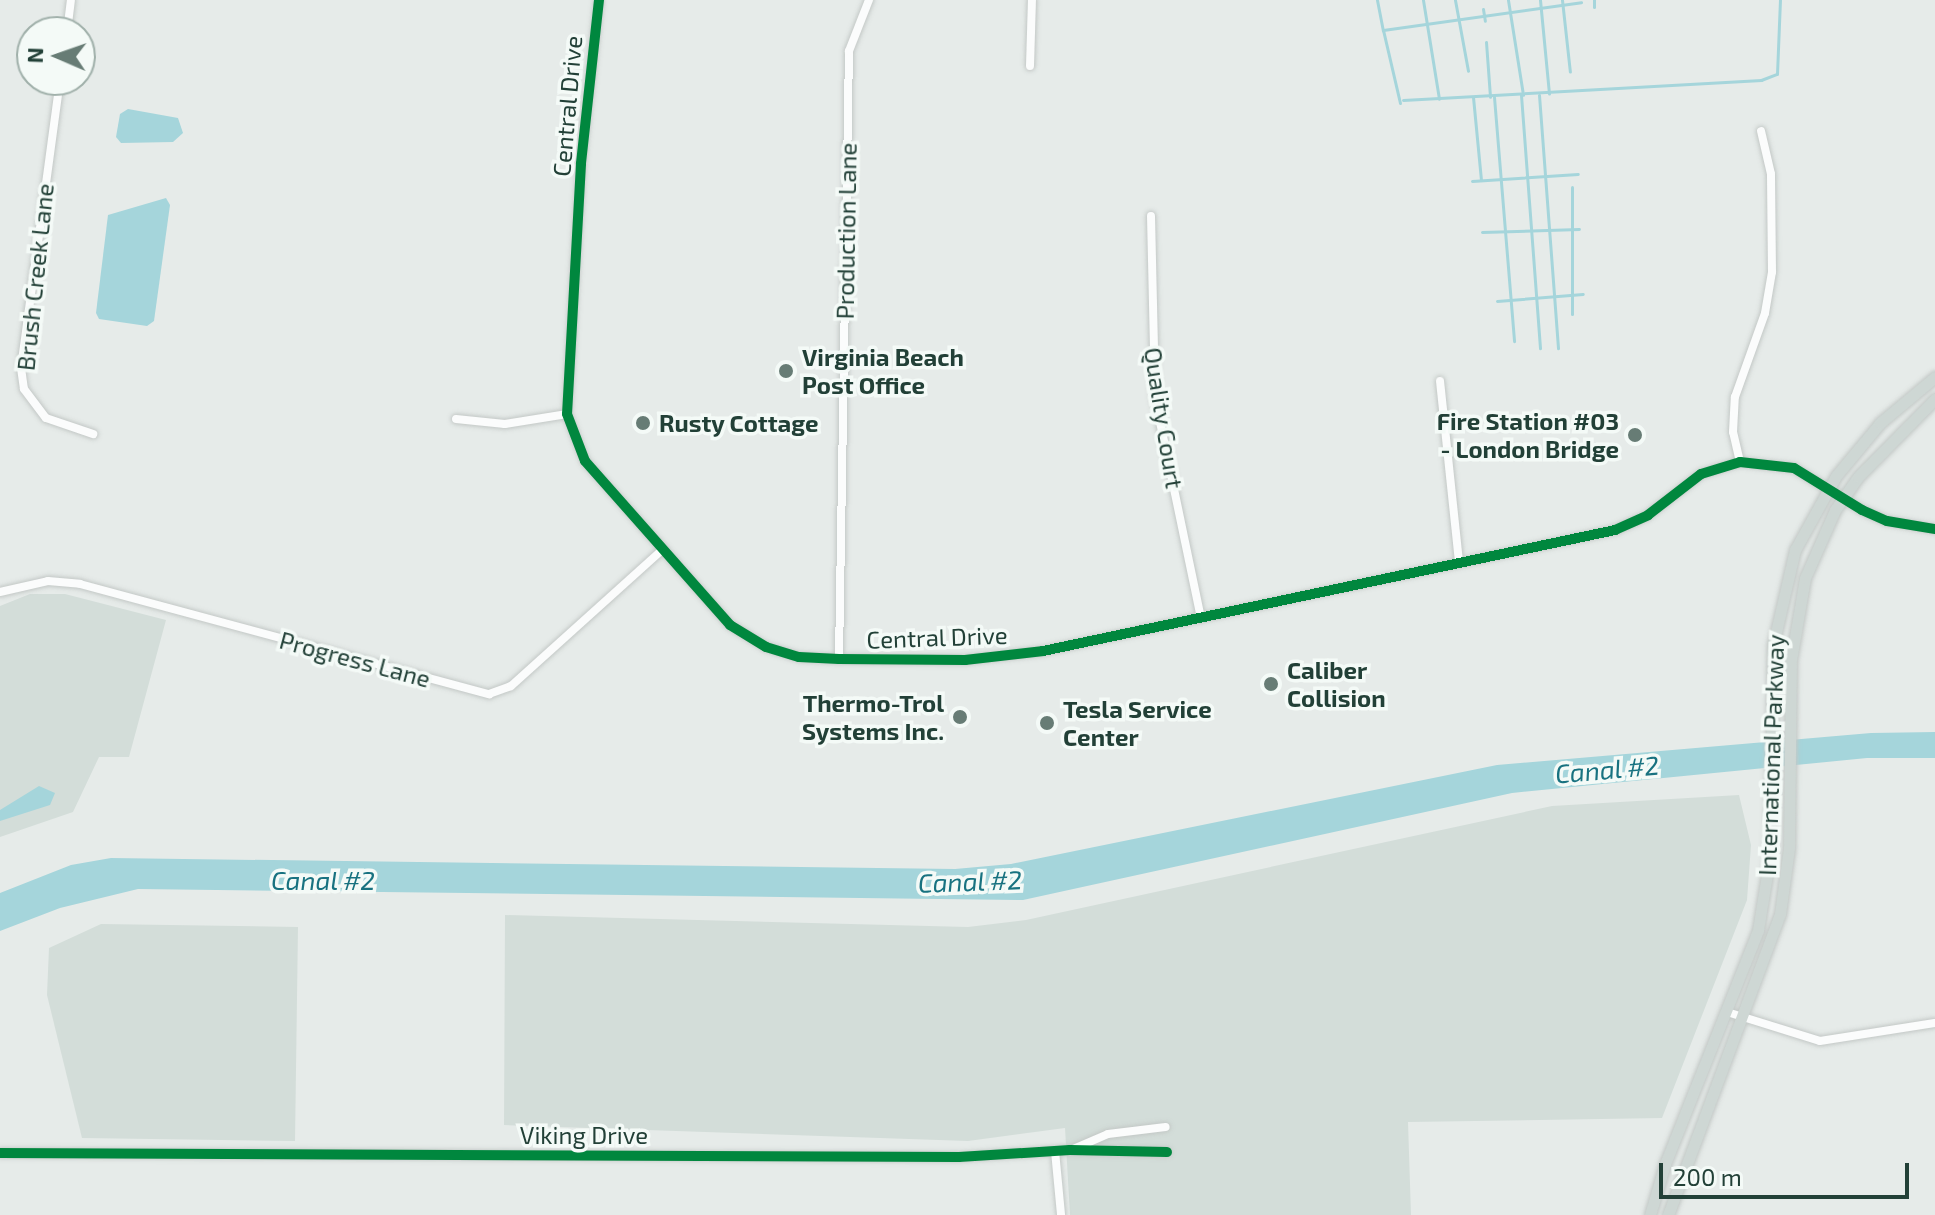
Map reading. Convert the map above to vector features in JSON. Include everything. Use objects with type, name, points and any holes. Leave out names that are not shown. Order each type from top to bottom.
[{"type":"main road","name":"International Parkway","points":[[1651,1215],[1665,1164],[1758,930],[1770,856],[1773,645],[1795,550],[1828,486],[1880,423],[1935,377]]},
{"type":"main road","name":"International Parkway","points":[[1668,1215],[1780,914],[1789,848],[1789,723],[1799,599],[1844,497],[1879,450],[1935,399]]},
{"type":"street","name":"Central Drive","points":[[599,0],[581,164],[567,414],[585,461],[730,625],[750,639],[799,657],[1005,657],[1201,618],[1633,524],[1701,474],[1740,462],[1794,468],[1887,521],[1935,529]]},
{"type":"street","name":"Production Lane","points":[[839,659],[849,51],[869,0]]},
{"type":"street","points":[[1030,66],[1032,0]]},
{"type":"street","name":"Brush Creek Lane","points":[[58,96],[21,368],[24,389],[46,418],[93,434]]},
{"type":"street","points":[[1740,462],[1733,432],[1735,397],[1763,322],[1772,272],[1771,174],[1761,131]]},
{"type":"street","name":"Quality Court","points":[[1151,216],[1155,393],[1201,618]]},
{"type":"street","points":[[1440,381],[1459,563]]},
{"type":"street","points":[[456,419],[505,424],[567,414]]},
{"type":"street","name":"Progress Lane","points":[[0,592],[48,581],[80,584],[489,694],[511,686],[663,549]]},
{"type":"street","points":[[1727,1012],[1820,1041],[1935,1023]]},
{"type":"street","name":"Viking Drive","points":[[1070,1150],[1108,1134],[1166,1127]]},
{"type":"street","name":"Viking Drive","points":[[0,1153],[959,1157],[1070,1150],[1167,1152]]},
{"type":"street","points":[[1055,1151],[1061,1215]]},
{"type":"shaded area","points":[[30,594],[65,594],[166,620],[129,757],[99,757],[73,812],[0,837],[0,606]]},
{"type":"shaded area","points":[[1739,795],[1751,845],[1747,900],[1662,1118],[1408,1122],[1411,1215],[1070,1215],[1065,1128],[968,1141],[504,1125],[505,915],[968,927],[1026,920],[1552,806]]},
{"type":"shaded area","points":[[101,924],[298,927],[295,1141],[82,1138],[47,995],[49,948]]},
{"type":"water","points":[[128,109],[178,118],[183,133],[173,142],[121,143],[116,137],[120,114]]},
{"type":"water","points":[[166,198],[170,205],[154,321],[147,326],[99,319],[96,313],[108,215]]},
{"type":"water","name":"Canal #2","points":[[1935,732],[1935,758],[1867,758],[1512,793],[1023,900],[138,889],[60,908],[0,931],[0,893],[71,865],[111,858],[955,869],[1011,864],[1497,765],[1871,733]]},
{"type":"water","points":[[39,786],[55,793],[50,805],[0,821],[0,810]]},
{"type":"waterway","points":[[1377,0],[1383,30]]},
{"type":"waterway","points":[[1423,0],[1439,99]]},
{"type":"waterway","points":[[1455,0],[1468,71]]},
{"type":"waterway","points":[[1508,0],[1523,95]]},
{"type":"waterway","points":[[1540,0],[1549,94]]},
{"type":"waterway","points":[[1562,0],[1570,72]]},
{"type":"waterway","points":[[1594,0],[1594,7]]},
{"type":"waterway","points":[[1403,100],[1761,80],[1777,74],[1780,0]]},
{"type":"waterway","points":[[1400,103],[1383,30],[1581,2]]},
{"type":"waterway","points":[[1483,9],[1485,21]]},
{"type":"waterway","points":[[1486,42],[1490,97]]},
{"type":"waterway","points":[[1521,95],[1540,348]]},
{"type":"waterway","points":[[1539,95],[1558,348]]},
{"type":"waterway","points":[[1473,97],[1481,180]]},
{"type":"waterway","points":[[1494,97],[1514,341]]},
{"type":"waterway","points":[[1472,181],[1578,174]]},
{"type":"waterway","points":[[1572,187],[1572,314]]},
{"type":"waterway","points":[[1482,232],[1579,229]]},
{"type":"waterway","points":[[1497,301],[1583,294]]},
{"type":"cycle path","points":[[599,0],[581,164],[567,414],[585,461],[730,625],[766,647],[799,657],[839,659],[965,660],[1043,651],[1615,530],[1648,515],[1701,474],[1740,462],[1794,468],[1862,510],[1887,521],[1935,529]]},
{"type":"cycle path","points":[[0,1153],[959,1157],[1070,1150],[1167,1152]]},
{"type":"place","name":"Virginia Beach Post Office","points":[[786,371]]},
{"type":"place","name":"Rusty Cottage","points":[[643,423]]},
{"type":"place","name":"Fire Station #03 - London Bridge","points":[[1635,435]]},
{"type":"place","name":"Caliber Collision","points":[[1271,684]]},
{"type":"place","name":"Thermo-Trol Systems Inc.","points":[[960,717]]},
{"type":"place","name":"Tesla Service Center","points":[[1047,723]]}]
